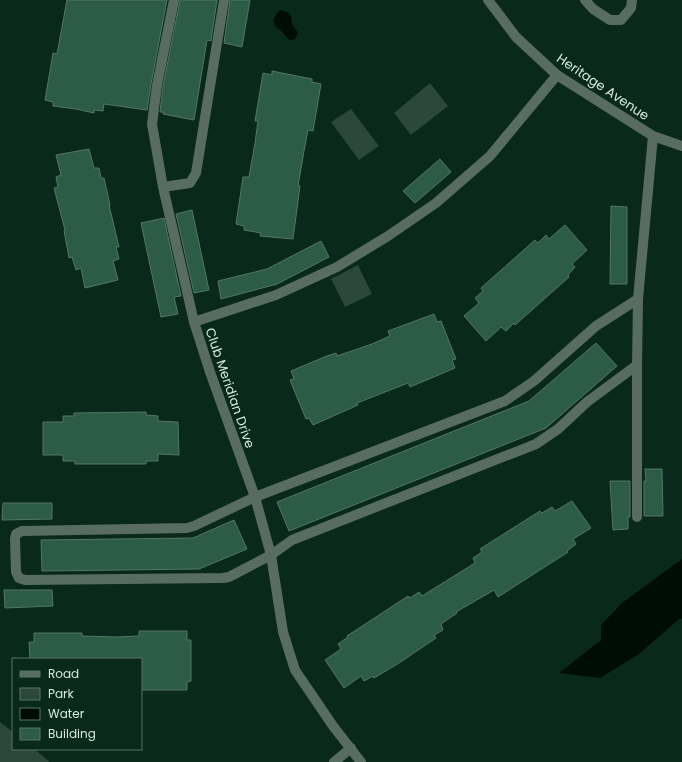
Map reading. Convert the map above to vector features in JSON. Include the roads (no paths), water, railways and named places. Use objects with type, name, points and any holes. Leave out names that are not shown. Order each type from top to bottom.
[{"type":"street","name":"Club Meridian Drive","points":[[174,0],[157,85],[152,124],[163,187],[194,322],[210,372],[255,497],[271,555],[283,632],[295,670],[361,762]]},
{"type":"street","points":[[163,187],[190,183],[196,173],[224,0]]},
{"type":"street","name":"Heritage Avenue","points":[[488,0],[516,37],[557,75],[653,136],[682,146]]},
{"type":"street","points":[[585,0],[593,9],[610,20],[622,20],[631,8],[632,0]]},
{"type":"street","points":[[194,322],[276,295],[337,267],[388,236],[436,203],[490,156],[557,75]]},
{"type":"street","points":[[637,517],[638,299],[653,136]]},
{"type":"street","points":[[637,365],[587,402],[558,429],[536,444],[292,540],[271,555],[229,577],[25,580],[19,578],[16,572],[15,539],[16,534],[22,530],[187,528],[255,497],[505,401],[534,381],[596,326],[638,299]]},
{"type":"street","points":[[334,762],[350,748]]},
{"type":"water","points":[[281,10],[289,13],[291,16],[292,24],[298,33],[295,39],[288,39],[275,25],[274,18]]},
{"type":"water","points":[[682,559],[682,619],[679,619],[639,654],[600,678],[559,673],[601,640],[601,625],[622,603]]}]
